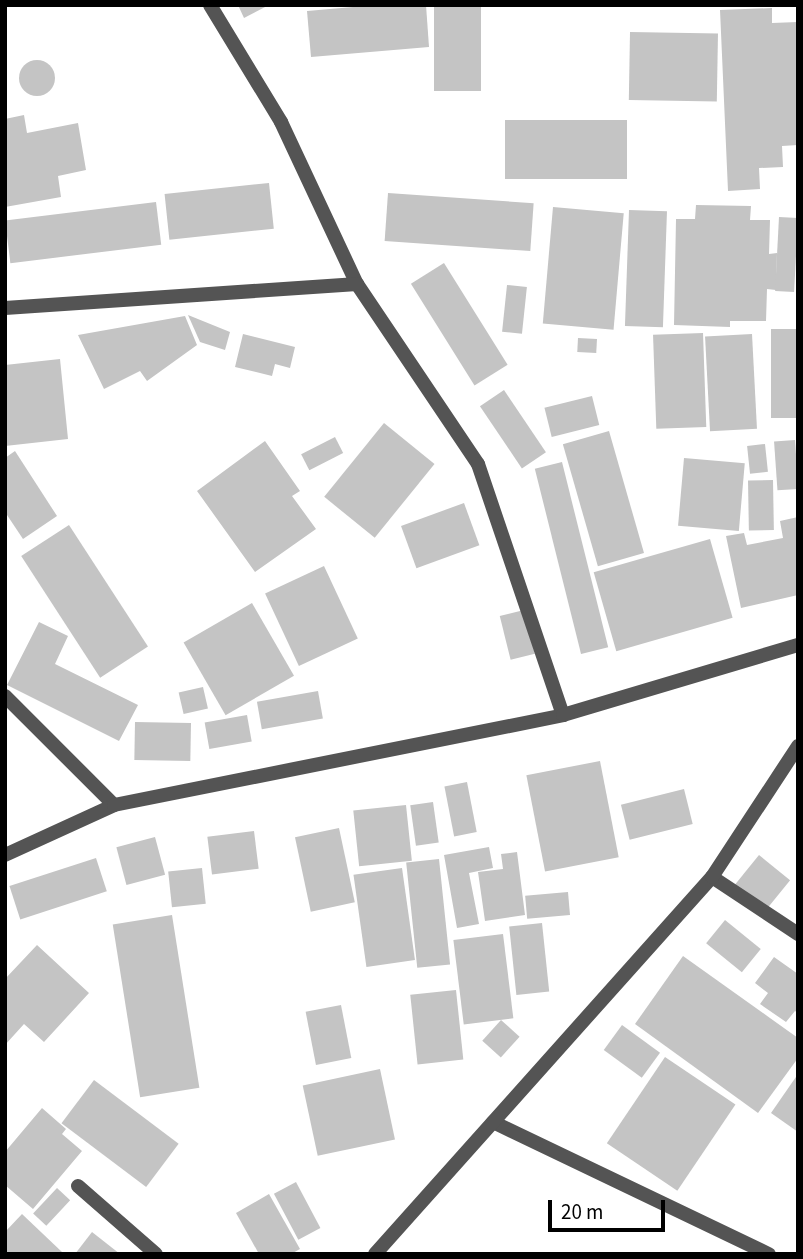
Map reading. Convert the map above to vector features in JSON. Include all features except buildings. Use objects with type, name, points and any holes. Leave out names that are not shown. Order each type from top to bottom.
[{"type":"street","points":[[211,5],[281,122],[358,284],[478,464],[563,715]]},
{"type":"street","points":[[5,309],[358,284]]},
{"type":"street","points":[[5,855],[114,805],[563,715],[798,645]]},
{"type":"street","points":[[5,696],[114,805]]},
{"type":"street","points":[[375,1254],[712,877],[798,746]]},
{"type":"street","points":[[712,877],[798,934]]},
{"type":"street","points":[[493,1122],[769,1254]]},
{"type":"street","points":[[78,1186],[156,1254]]}]
